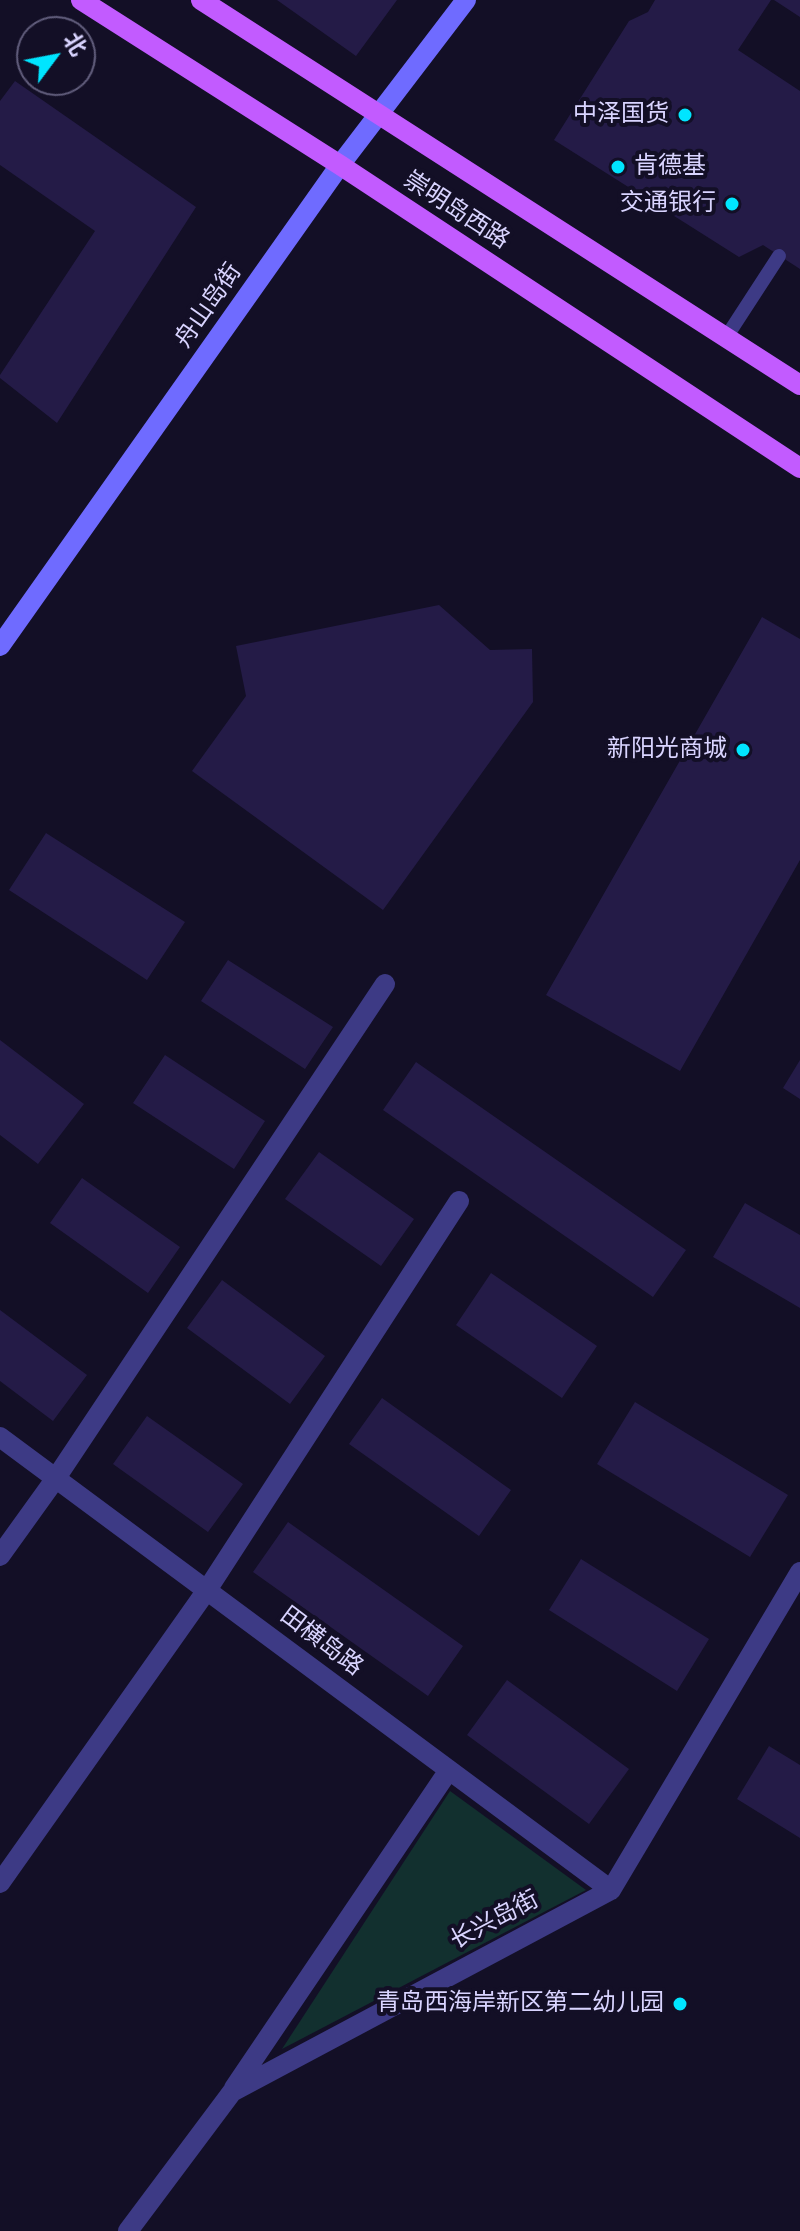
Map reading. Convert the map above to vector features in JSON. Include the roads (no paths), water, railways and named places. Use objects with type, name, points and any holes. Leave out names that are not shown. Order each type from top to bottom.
[{"type":"main road","name":"崇明岛西路","points":[[81,0],[340,165],[800,468]]},
{"type":"main road","name":"崇明岛西路","points":[[201,0],[800,385]]},
{"type":"street","name":"舟山岛街","points":[[0,646],[340,165],[466,0]]},
{"type":"street","points":[[0,1556],[56,1478],[385,984]]},
{"type":"street","points":[[0,1883],[207,1590],[459,1201]]},
{"type":"street","name":"田横岛路","points":[[0,1437],[611,1890]]},
{"type":"street","points":[[611,1890],[800,1572]]},
{"type":"street","points":[[232,2092],[449,1770]]},
{"type":"street","name":"长兴岛街","points":[[128,2231],[232,2092],[611,1890]]},
{"type":"lane","points":[[727,336],[779,256]]},
{"type":"place","name":"中泽国货","points":[[685,115]]},
{"type":"place","name":"肯德基","points":[[618,167]]},
{"type":"place","name":"交通银行","points":[[732,204]]},
{"type":"place","name":"新阳光商城","points":[[743,750]]},
{"type":"place","name":"青岛西海岸新区第二幼儿园","points":[[680,2004]]}]
